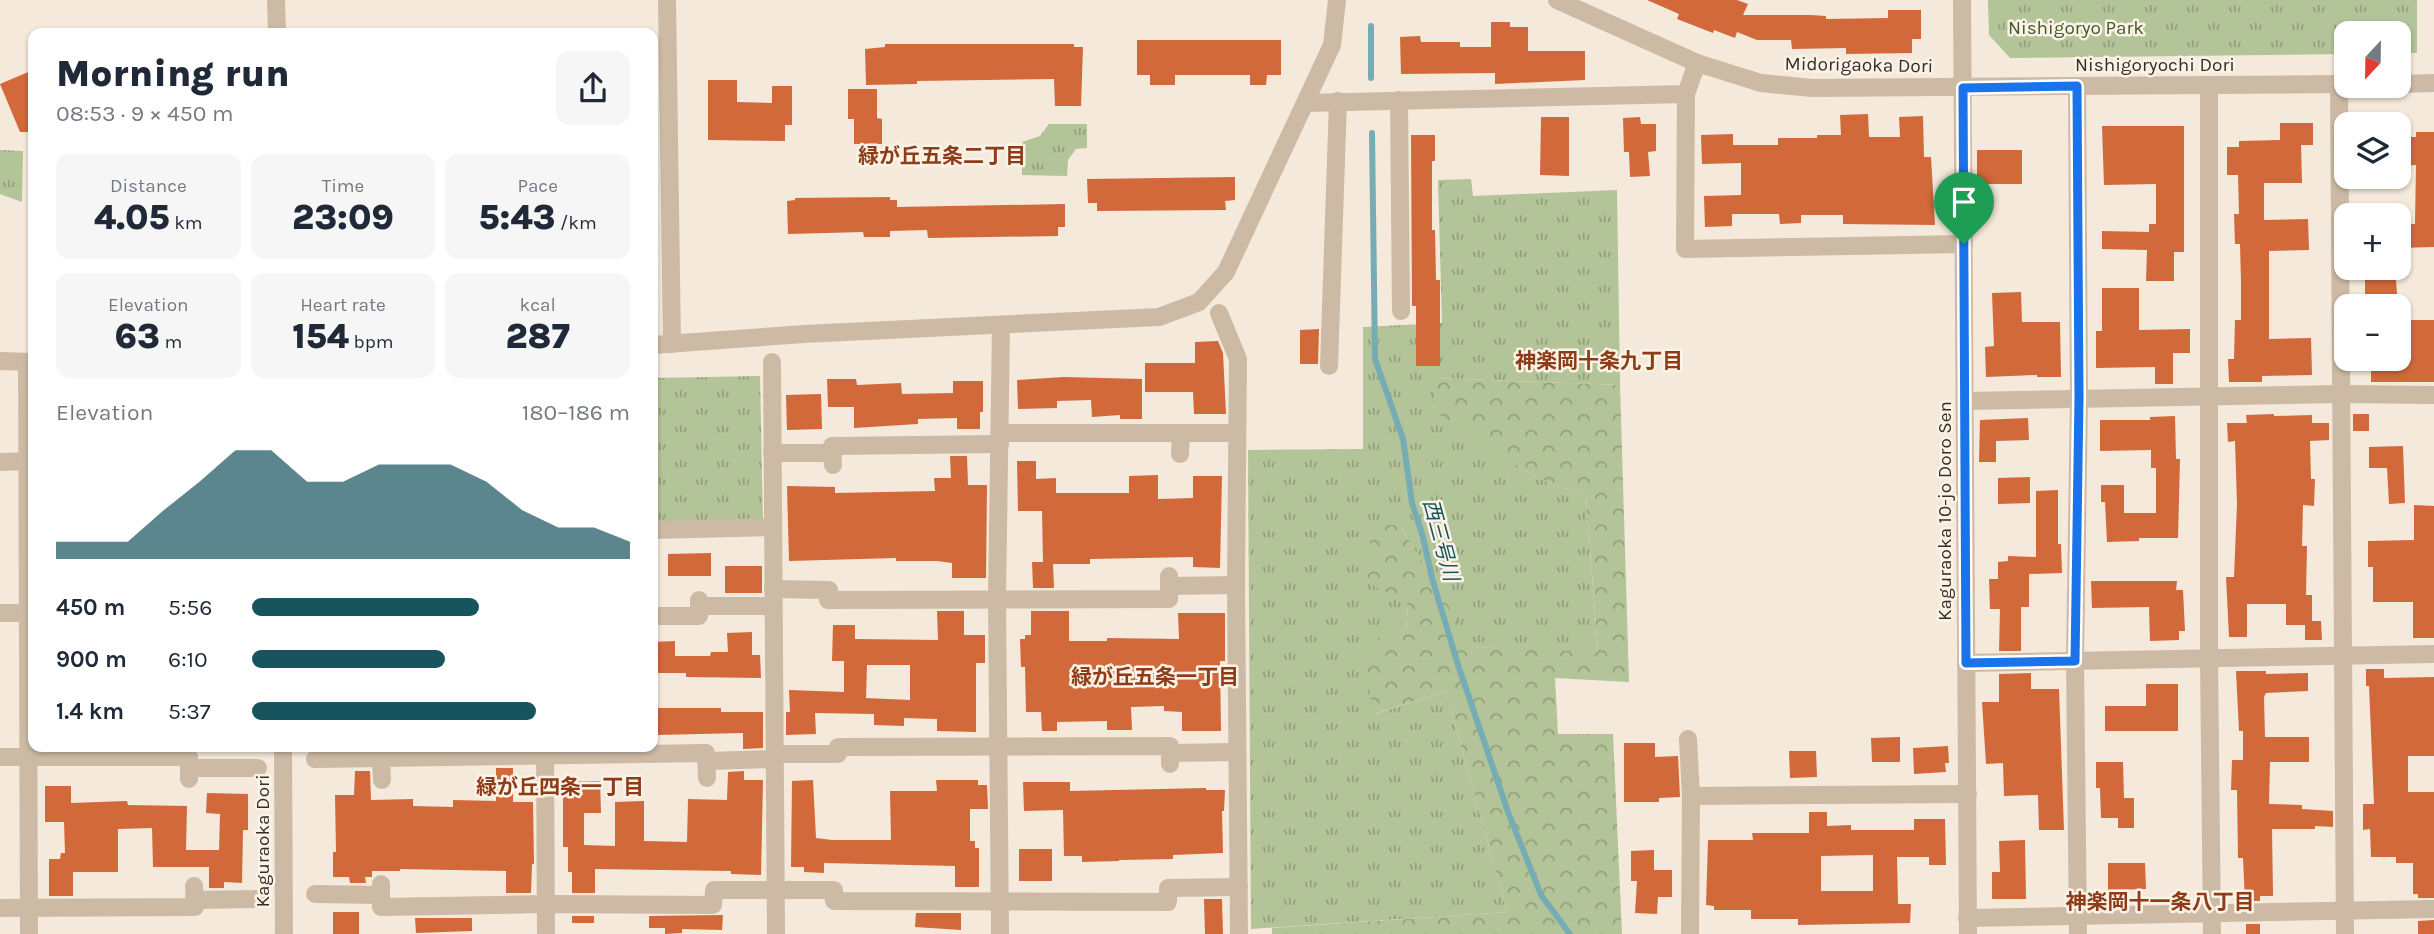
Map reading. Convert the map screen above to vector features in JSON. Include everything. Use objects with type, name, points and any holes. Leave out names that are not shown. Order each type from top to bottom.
[{"type":"street","points":[[276,0],[277,28]]},
{"type":"street","points":[[667,0],[672,344]]},
{"type":"street","points":[[658,345],[804,334],[1159,317],[1199,302],[1226,272],[1306,103],[1332,45],[1337,0]]},
{"type":"street","name":"Midorigaoka Dori","points":[[1557,0],[1697,63],[1761,83],[1812,88],[1963,88]]},
{"type":"street","points":[[1962,0],[1963,88]]},
{"type":"street","points":[[1697,63],[1686,94],[1685,249],[1964,244]]},
{"type":"street","points":[[2412,84],[2434,83]]},
{"type":"street","points":[[2209,85],[2212,934]]},
{"type":"street","name":"Nishigoryochi Dori","points":[[1963,88],[2334,85]]},
{"type":"street","points":[[2077,86],[2079,398],[2075,661],[2078,925]]},
{"type":"street","name":"Kaguraoka 10-jo Doro Sen","points":[[1963,88],[1968,926]]},
{"type":"street","points":[[1306,103],[1686,94]]},
{"type":"street","points":[[2343,98],[2341,394],[2345,934]]},
{"type":"street","points":[[1399,100],[1401,311]]},
{"type":"street","points":[[1329,366],[1338,102]]},
{"type":"street","points":[[1219,313],[1237,359],[1239,934]]},
{"type":"street","points":[[1000,934],[997,599],[1001,325]]},
{"type":"street","points":[[0,361],[28,362]]},
{"type":"street","points":[[772,362],[776,934]]},
{"type":"street","points":[[1965,401],[2341,394],[2434,395]]},
{"type":"street","points":[[1180,454],[1181,433]]},
{"type":"street","points":[[772,453],[833,459],[832,446],[1000,438],[1237,433]]},
{"type":"street","points":[[0,461],[28,461]]},
{"type":"street","points":[[658,530],[773,527]]},
{"type":"street","points":[[658,616],[699,617],[699,601],[773,598],[829,590],[828,600],[1169,599],[1169,581],[1236,585]]},
{"type":"street","points":[[0,613],[28,613]]},
{"type":"street","points":[[1966,663],[2434,654]]},
{"type":"street","points":[[1688,739],[1691,796],[1690,934]]},
{"type":"street","points":[[626,752],[706,753],[707,769],[774,757],[838,754],[838,747],[1170,746],[1170,758],[1237,752]]},
{"type":"street","points":[[28,752],[29,934]]},
{"type":"street","name":"Kaguraoka Dori","points":[[283,752],[284,934]]},
{"type":"street","points":[[315,760],[522,752]]},
{"type":"street","points":[[545,752],[546,934]]},
{"type":"street","points":[[0,757],[189,757],[189,774],[258,768]]},
{"type":"street","points":[[381,758],[382,780]]},
{"type":"street","points":[[1691,796],[1968,794]]},
{"type":"street","points":[[316,894],[381,890],[381,907],[713,905],[714,890],[834,890],[834,901],[1168,902],[1168,888],[1239,887]]},
{"type":"street","points":[[0,908],[195,907],[194,893],[257,899]]},
{"type":"street","points":[[1968,926],[2078,925],[2211,913],[2434,909]]},
{"type":"green space","name":"Nishigoryo Park","points":[[1988,0],[2417,0],[2417,53],[2412,53],[2412,21],[2334,21],[2334,54],[2010,58],[1989,35]]},
{"type":"green space","points":[[1049,124],[1087,124],[1087,148],[1076,149],[1068,160],[1067,176],[1022,175],[1022,142],[1040,136]]},
{"type":"green space","points":[[0,150],[23,151],[22,202],[0,194]]},
{"type":"green space","points":[[1471,179],[1473,196],[1617,190],[1620,385],[1438,378],[1434,410],[1535,477],[1586,496],[1598,653],[1472,647],[1400,525],[1408,604],[1406,632],[1375,714],[1446,691],[1507,912],[1251,929],[1248,450],[1363,449],[1363,327],[1442,323],[1438,180]]},
{"type":"green space","points":[[760,376],[763,521],[658,523],[658,378]]},
{"type":"green space","points":[[1437,378],[1620,385],[1629,682],[1555,678],[1558,734],[1613,734],[1622,934],[1272,934],[1272,928],[1507,912],[1446,691],[1374,714],[1360,643],[1406,632],[1408,604],[1361,579],[1374,525],[1400,525],[1473,647],[1598,652],[1586,496],[1535,477],[1434,411]]},
{"type":"building","points":[[1647,0],[1737,0],[1748,4],[1743,15],[1811,15],[1826,16],[1826,19],[1888,18],[1888,10],[1921,10],[1921,39],[1912,39],[1912,53],[1846,54],[1846,48],[1792,49],[1791,40],[1757,40],[1737,32],[1735,38],[1714,30],[1713,33],[1677,19],[1679,14]]},
{"type":"building","points":[[1491,22],[1510,22],[1510,27],[1528,27],[1528,51],[1585,51],[1585,80],[1495,84],[1495,73],[1401,74],[1400,37],[1420,36],[1421,42],[1460,42],[1460,47],[1491,47]]},
{"type":"building","points":[[1137,40],[1281,40],[1281,75],[1267,75],[1266,85],[1250,85],[1250,75],[1175,75],[1175,85],[1150,85],[1150,75],[1137,75]]},
{"type":"building","points":[[885,44],[1074,44],[1074,47],[1083,47],[1081,106],[1055,106],[1054,79],[917,81],[917,84],[866,85],[865,49],[885,47]]},
{"type":"building","points":[[28,72],[28,132],[20,132],[0,84]]},
{"type":"building","points":[[708,80],[737,80],[737,102],[772,103],[772,86],[792,86],[792,125],[785,125],[785,141],[708,140]]},
{"type":"building","points":[[848,89],[877,89],[877,118],[882,119],[882,144],[854,144],[854,119],[848,119]]},
{"type":"building","points":[[1868,114],[1869,137],[1900,137],[1899,117],[1923,116],[1924,157],[1931,157],[1935,225],[1843,224],[1843,215],[1801,215],[1801,223],[1780,224],[1779,214],[1732,214],[1732,226],[1705,227],[1704,196],[1741,195],[1741,163],[1702,164],[1701,135],[1733,134],[1733,145],[1778,145],[1778,138],[1841,135],[1840,115]]},
{"type":"building","points":[[1541,117],[1569,117],[1569,176],[1540,175]]},
{"type":"building","points":[[1640,117],[1641,124],[1656,124],[1656,151],[1648,152],[1650,176],[1630,177],[1629,152],[1624,152],[1623,118]]},
{"type":"building","points":[[2280,123],[2313,123],[2313,145],[2301,145],[2302,183],[2264,183],[2264,220],[2308,219],[2309,250],[2269,251],[2269,339],[2311,338],[2312,375],[2262,376],[2262,382],[2229,382],[2228,359],[2234,359],[2235,320],[2241,320],[2241,281],[2240,244],[2235,244],[2234,214],[2239,214],[2238,175],[2227,175],[2227,147],[2239,147],[2239,141],[2280,140]]},
{"type":"building","points":[[2102,126],[2184,126],[2184,252],[2174,252],[2174,281],[2146,281],[2147,250],[2102,249],[2102,231],[2149,232],[2149,224],[2156,224],[2156,184],[2104,185]]},
{"type":"building","points":[[2416,132],[2434,132],[2434,247],[2411,248],[2411,224],[2415,224],[2416,165],[2411,165],[2411,137],[2416,137]]},
{"type":"building","points":[[1411,135],[1435,135],[1435,161],[1432,161],[1432,230],[1435,230],[1436,280],[1440,280],[1440,366],[1416,366],[1416,306],[1412,306]]},
{"type":"building","points":[[1977,150],[2022,150],[2022,184],[1977,184]]},
{"type":"building","points":[[1235,177],[1235,200],[1225,201],[1226,210],[1097,211],[1097,203],[1088,203],[1087,179]]},
{"type":"building","points":[[890,197],[890,200],[897,200],[897,207],[1065,204],[1065,227],[1058,227],[1058,236],[928,238],[927,230],[890,231],[890,237],[864,237],[863,232],[788,234],[787,201],[795,198]]},
{"type":"building","points":[[2365,280],[2396,280],[2397,294],[2365,294]]},
{"type":"building","points":[[2102,288],[2139,288],[2139,330],[2190,329],[2190,353],[2173,353],[2173,384],[2155,384],[2155,367],[2096,368],[2096,331],[2102,331]]},
{"type":"building","points":[[2021,292],[2022,322],[2060,322],[2061,377],[1986,377],[1985,347],[1994,346],[1992,293]]},
{"type":"building","points":[[2411,320],[2434,320],[2434,382],[2371,382],[2371,371],[2411,371]]},
{"type":"building","points":[[1319,329],[1318,364],[1300,364],[1300,330]]},
{"type":"building","points":[[1218,341],[1223,353],[1226,414],[1194,414],[1193,392],[1145,392],[1145,363],[1195,363],[1195,342]]},
{"type":"building","points":[[1064,377],[1142,379],[1142,419],[1120,419],[1120,415],[1092,417],[1091,400],[1057,401],[1057,408],[1018,409],[1017,380]]},
{"type":"building","points":[[827,379],[856,379],[857,385],[901,383],[902,394],[953,393],[953,381],[983,381],[980,429],[957,429],[957,418],[918,419],[918,424],[854,428],[854,407],[828,407]]},
{"type":"building","points":[[821,394],[822,429],[787,430],[786,395]]},
{"type":"building","points":[[2353,414],[2369,414],[2369,431],[2353,431]]},
{"type":"building","points":[[2246,415],[2312,415],[2312,423],[2329,423],[2329,440],[2310,441],[2311,479],[2315,479],[2314,506],[2303,505],[2302,546],[2307,546],[2306,595],[2312,595],[2312,621],[2321,621],[2322,640],[2305,640],[2305,625],[2286,625],[2286,604],[2247,604],[2247,637],[2229,637],[2226,577],[2234,577],[2237,504],[2235,441],[2228,442],[2227,423],[2247,423]]},
{"type":"building","points":[[2175,416],[2176,459],[2180,459],[2178,538],[2139,538],[2139,541],[2107,542],[2105,502],[2101,502],[2101,485],[2124,485],[2124,513],[2156,513],[2156,468],[2151,468],[2151,450],[2100,451],[2100,420],[2150,420],[2150,417]]},
{"type":"building","points":[[2028,418],[2029,440],[1996,441],[1996,462],[1979,462],[1980,420]]},
{"type":"building","points":[[2403,446],[2405,503],[2389,504],[2387,468],[2369,468],[2369,447]]},
{"type":"building","points":[[950,456],[967,456],[968,485],[987,485],[986,578],[952,578],[952,563],[937,561],[896,561],[896,558],[789,561],[787,486],[835,487],[835,493],[935,491],[934,478],[951,478]]},
{"type":"building","points":[[1017,461],[1036,461],[1036,479],[1056,478],[1056,493],[1129,493],[1129,476],[1158,475],[1158,499],[1193,498],[1193,476],[1222,476],[1220,568],[1193,567],[1193,557],[1090,559],[1090,564],[1053,564],[1054,588],[1033,588],[1032,562],[1043,562],[1042,511],[1018,511]]},
{"type":"building","points":[[2030,477],[2030,503],[1998,504],[1998,478]]},
{"type":"building","points":[[2058,490],[2058,544],[2061,544],[2062,573],[2029,574],[2029,607],[2021,607],[2021,651],[1999,651],[2000,609],[1990,609],[1989,579],[1998,579],[1998,562],[2008,561],[2008,556],[2036,557],[2036,491]]},
{"type":"building","points":[[2414,505],[2434,506],[2434,638],[2413,638],[2413,602],[2373,602],[2373,567],[2368,567],[2368,541],[2414,540]]},
{"type":"building","points":[[711,553],[711,576],[668,576],[668,554]]},
{"type":"building","points":[[725,566],[762,566],[762,593],[725,593]]},
{"type":"building","points":[[2091,581],[2177,581],[2176,590],[2183,590],[2185,631],[2179,631],[2179,640],[2150,641],[2149,607],[2092,608]]},
{"type":"building","points":[[937,611],[964,611],[964,635],[985,635],[985,663],[976,663],[976,732],[937,731],[937,719],[904,718],[904,726],[874,725],[874,714],[815,713],[816,734],[786,735],[786,712],[790,712],[789,690],[844,692],[844,661],[832,661],[833,625],[855,625],[855,639],[938,640]],"holes":[[[867,665],[910,665],[910,700],[866,698]]]},
{"type":"building","points":[[1031,611],[1069,611],[1069,641],[1107,641],[1107,638],[1179,639],[1178,613],[1225,613],[1225,661],[1220,661],[1221,731],[1182,731],[1182,712],[1164,711],[1164,706],[1131,707],[1132,730],[1107,730],[1107,721],[1057,722],[1057,731],[1042,731],[1041,712],[1026,712],[1025,667],[1021,667],[1020,639],[1031,635]]},
{"type":"building","points":[[752,632],[752,655],[760,655],[761,678],[686,677],[686,673],[658,673],[658,642],[675,641],[675,656],[710,656],[711,652],[728,652],[727,633]]},
{"type":"building","points":[[2366,669],[2384,669],[2384,678],[2434,677],[2434,756],[2408,756],[2408,792],[2434,792],[2434,898],[2418,898],[2418,894],[2413,894],[2413,863],[2396,863],[2396,857],[2371,857],[2370,829],[2363,830],[2363,804],[2374,804]]},
{"type":"building","points":[[2236,671],[2266,671],[2266,674],[2308,673],[2308,691],[2266,693],[2264,697],[2265,737],[2309,737],[2309,762],[2270,762],[2269,804],[2302,805],[2302,809],[2333,811],[2333,827],[2272,829],[2273,896],[2260,896],[2260,901],[2245,901],[2243,858],[2238,858],[2237,790],[2231,790],[2232,760],[2243,760],[2243,731],[2239,731]]},
{"type":"building","points":[[2031,673],[2031,689],[2059,689],[2064,830],[2039,830],[2038,795],[2004,796],[2003,763],[1986,764],[1982,702],[1999,702],[1999,674]]},
{"type":"building","points":[[2146,684],[2178,684],[2178,731],[2105,731],[2105,706],[2146,706]]},
{"type":"building","points":[[658,708],[721,708],[721,712],[763,712],[763,748],[743,749],[743,733],[658,735]]},
{"type":"building","points":[[1900,737],[1900,762],[1872,762],[1871,738]]},
{"type":"building","points":[[1624,743],[1655,743],[1655,757],[1678,756],[1680,797],[1659,798],[1659,802],[1624,802]]},
{"type":"building","points":[[1948,746],[1949,763],[1945,763],[1946,772],[1914,774],[1913,748]]},
{"type":"building","points":[[1789,751],[1816,751],[1817,777],[1790,778]]},
{"type":"building","points":[[2096,762],[2123,762],[2124,798],[2134,798],[2134,828],[2118,828],[2118,818],[2101,818],[2100,788],[2096,788]]},
{"type":"building","points":[[496,768],[513,768],[513,802],[533,802],[534,864],[531,893],[506,893],[506,871],[372,871],[372,877],[365,877],[366,883],[350,883],[349,877],[333,877],[333,852],[336,852],[335,795],[354,795],[355,771],[370,771],[371,800],[413,799],[413,806],[453,807],[453,800],[496,801]]},
{"type":"building","points":[[744,771],[744,780],[763,780],[761,875],[731,874],[731,871],[595,869],[595,893],[572,893],[572,872],[568,872],[568,847],[563,847],[563,782],[600,781],[601,813],[584,813],[584,845],[615,846],[615,802],[644,801],[644,841],[687,842],[688,799],[727,800],[728,772]]},
{"type":"building","points":[[813,780],[816,838],[832,840],[891,840],[890,791],[937,791],[936,780],[978,780],[978,785],[987,785],[988,809],[970,809],[970,841],[975,841],[975,848],[979,848],[979,887],[955,887],[955,866],[824,863],[824,873],[804,872],[804,867],[791,867],[792,781]]},
{"type":"building","points":[[1023,782],[1070,782],[1070,791],[1206,788],[1225,790],[1222,811],[1223,853],[1173,855],[1173,859],[1082,862],[1082,856],[1064,856],[1063,810],[1024,811]]},
{"type":"building","points":[[45,786],[71,786],[71,803],[127,801],[128,805],[187,806],[186,850],[219,850],[220,814],[206,813],[207,793],[248,794],[248,830],[243,830],[242,883],[224,882],[224,888],[209,888],[209,867],[153,867],[152,828],[118,829],[118,872],[73,872],[73,896],[49,896],[49,859],[60,859],[61,853],[65,853],[64,822],[45,822]]},
{"type":"building","points":[[1809,812],[1827,812],[1827,826],[1851,825],[1851,830],[1914,830],[1914,819],[1945,819],[1946,865],[1929,865],[1929,857],[1897,857],[1898,904],[1911,904],[1910,923],[1798,925],[1798,919],[1751,919],[1751,910],[1714,910],[1714,906],[1706,905],[1708,840],[1753,840],[1752,833],[1809,833]],"holes":[[[1873,855],[1873,891],[1821,891],[1821,856]]]},
{"type":"building","points":[[2025,840],[2026,899],[1992,899],[1992,872],[2000,872],[1999,841]]},
{"type":"building","points":[[1019,849],[1052,849],[1052,881],[1019,881]]},
{"type":"building","points":[[1654,850],[1654,870],[1672,870],[1672,897],[1658,897],[1657,914],[1635,913],[1637,881],[1631,881],[1631,851]]},
{"type":"building","points":[[2108,863],[2145,863],[2146,889],[2108,890]]},
{"type":"building","points":[[1204,899],[1222,899],[1223,934],[1205,934]]},
{"type":"building","points":[[333,912],[359,912],[359,934],[333,934]]},
{"type":"building","points":[[916,913],[961,913],[961,930],[915,927]]},
{"type":"building","points":[[723,915],[722,930],[682,929],[682,933],[665,934],[665,928],[649,928],[649,916]]},
{"type":"building","points":[[572,916],[594,916],[594,923],[572,923]]},
{"type":"building","points":[[415,918],[472,918],[472,931],[416,933]]},
{"type":"building","points":[[2434,920],[2434,934],[2418,934],[2418,921]]},
{"type":"building","points":[[2246,924],[2260,924],[2260,934],[2246,934]]},
{"type":"waterway","name":"西三号川","points":[[1371,26],[1371,78]]},
{"type":"waterway","name":"西三号川","points":[[1372,133],[1375,359],[1403,439],[1412,503],[1458,665],[1508,812],[1541,895],[1570,934]]},
{"type":"district","name":"緑が丘五条二丁目","points":[[942,156]]},
{"type":"district","name":"神楽岡十条九丁目","points":[[1599,361]]},
{"type":"district","name":"緑が丘五条一丁目","points":[[1155,677]]},
{"type":"district","name":"緑が丘四条一丁目","points":[[560,787]]},
{"type":"district","name":"神楽岡十一条八丁目","points":[[2160,902]]},
{"type":"route","points":[[2077,86],[2079,398],[2075,661],[1966,663],[1964,244],[1963,88],[2077,86]]}]
